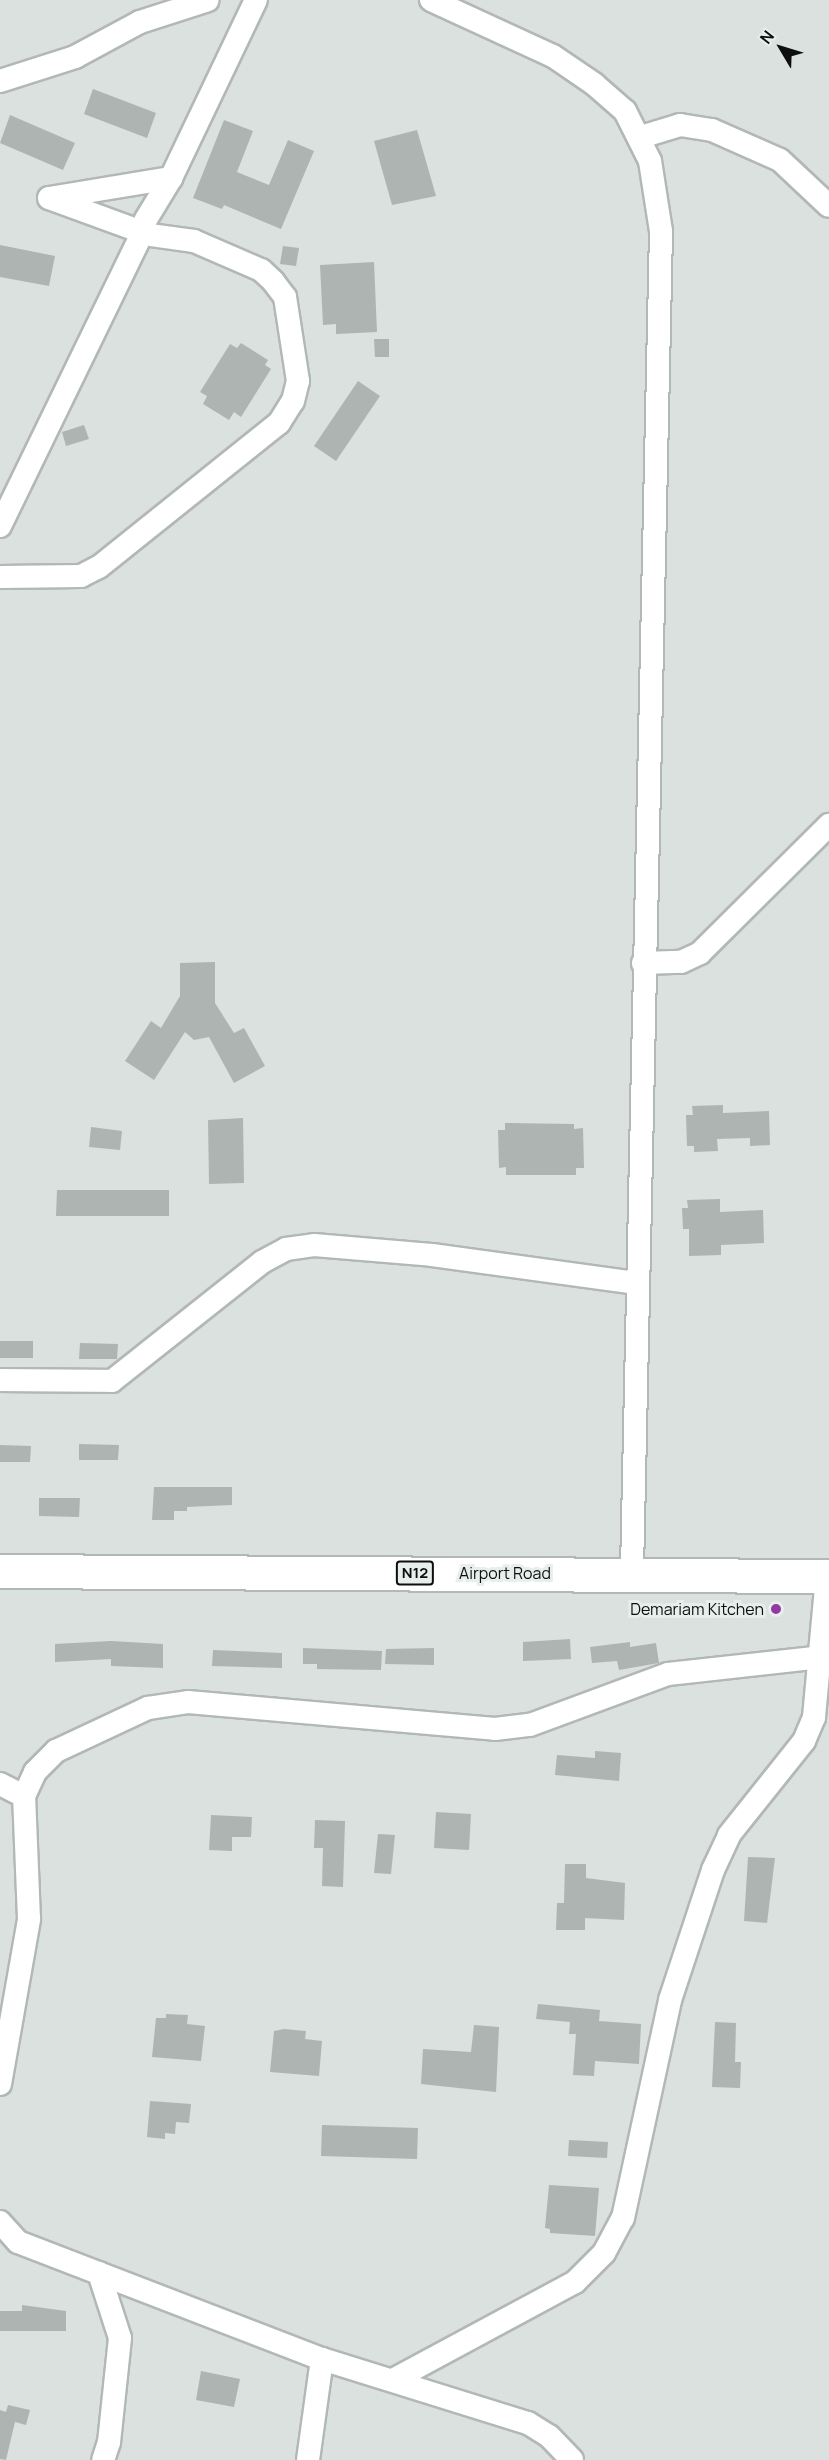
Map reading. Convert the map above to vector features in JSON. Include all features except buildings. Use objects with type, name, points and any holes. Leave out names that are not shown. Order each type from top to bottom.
[{"type":"highway","name":"Airport Road","points":[[0,1571],[828,1576]]},
{"type":"street","points":[[0,81],[75,57],[140,22],[208,0]]},
{"type":"street","points":[[0,526],[141,231],[171,177],[256,0]]},
{"type":"street","points":[[431,0],[553,56],[594,84],[625,111],[641,137],[650,161],[661,231],[662,315],[643,963],[632,1574]]},
{"type":"street","points":[[641,137],[680,125],[712,130],[780,160],[829,206]]},
{"type":"street","points":[[0,577],[81,576],[99,567],[279,423],[293,401],[298,381],[285,297],[261,270],[194,241],[141,231],[49,198],[171,177]]},
{"type":"street","points":[[643,963],[681,962],[700,953],[829,825]]},
{"type":"street","points":[[0,1380],[112,1381],[262,1262],[286,1249],[314,1245],[432,1255],[637,1283]]},
{"type":"street","points":[[393,2380],[575,2282],[604,2253],[623,2218],[670,2000],[713,1870],[729,1835],[748,1808],[804,1741],[814,1717],[828,1576]]},
{"type":"street","points":[[0,2084],[29,1919],[24,1796],[35,1772],[56,1751],[148,1708],[188,1702],[495,1729],[541,1721],[668,1674],[821,1657]]},
{"type":"street","points":[[0,1784],[24,1796]]},
{"type":"street","points":[[0,2222],[18,2241],[322,2360],[528,2423],[549,2436],[572,2460]]},
{"type":"street","points":[[99,2273],[120,2338],[109,2442],[103,2460]]},
{"type":"street","points":[[308,2460],[322,2360]]},
{"type":"place","name":"Demariam Kitchen","points":[[776,1609]]}]
